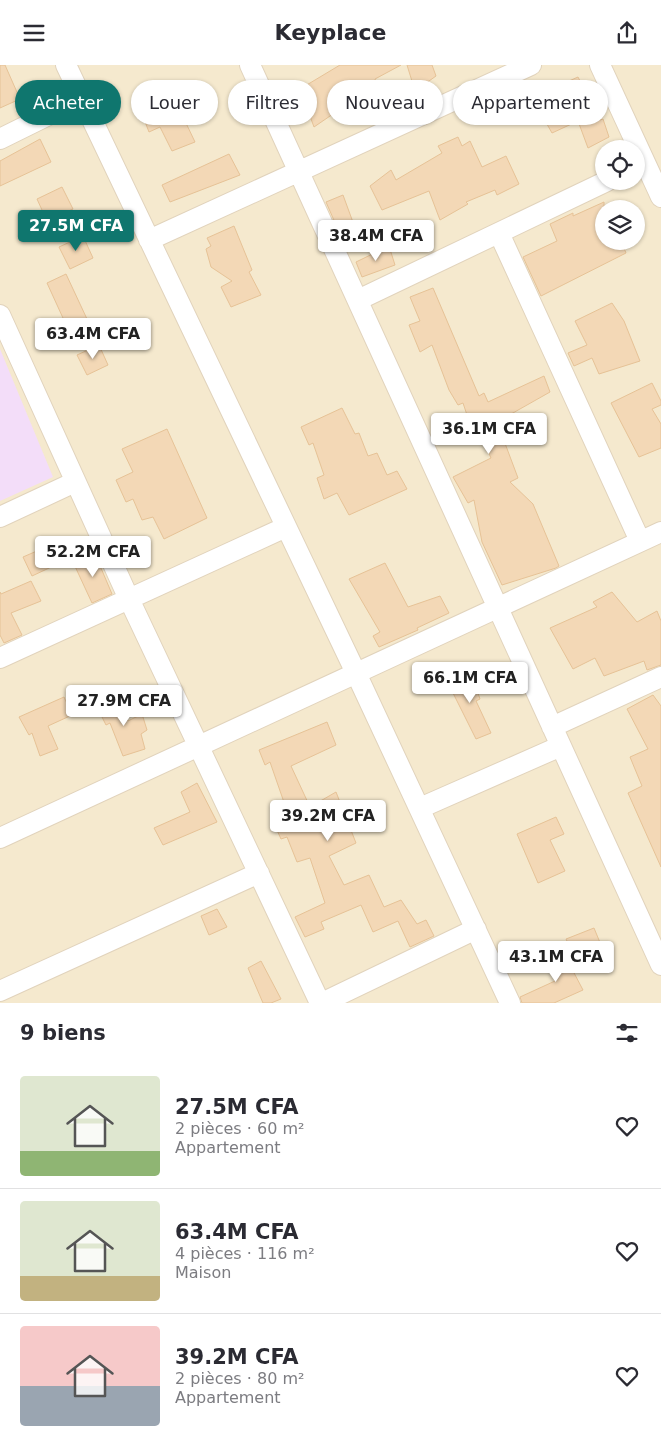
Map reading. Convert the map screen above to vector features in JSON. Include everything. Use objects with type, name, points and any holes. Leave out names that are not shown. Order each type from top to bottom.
[{"type":"street","points":[[66,65],[73,80]]},
{"type":"street","points":[[250,65],[661,965]]},
{"type":"street","points":[[148,240],[531,65]]},
{"type":"street","points":[[600,65],[647,162],[661,197]]},
{"type":"street","points":[[0,139],[28,125]]},
{"type":"street","points":[[93,125],[356,673],[510,1003]]},
{"type":"street","points":[[358,300],[595,187]]},
{"type":"street","points":[[499,233],[640,541]]},
{"type":"street","points":[[0,315],[129,599],[321,1003],[476,929]]},
{"type":"street","points":[[0,517],[75,482]]},
{"type":"street","points":[[0,659],[286,527]]},
{"type":"street","points":[[0,838],[661,531]]},
{"type":"street","points":[[552,727],[661,677]]},
{"type":"street","points":[[420,808],[561,746]]},
{"type":"street","points":[[0,991],[259,873]]},
{"type":"shaded area","points":[[0,65],[661,65],[661,1003],[0,1003]]},
{"type":"shaded area","points":[[0,349],[53,477],[0,501]]},
{"type":"building","points":[[0,65],[5,65],[15,88],[15,101],[0,108]]},
{"type":"building","points":[[340,65],[401,65],[375,80],[327,80],[327,118],[317,125],[317,80],[315,80]]},
{"type":"building","points":[[407,65],[432,65],[436,76],[430,80],[412,80]]},
{"type":"building","points":[[146,125],[187,125],[195,142],[172,151],[160,127],[149,132]]},
{"type":"building","points":[[547,125],[569,125],[552,133]]},
{"type":"building","points":[[579,125],[605,125],[609,137],[603,140],[595,140],[595,144],[588,148]]},
{"type":"building","points":[[458,137],[462,146],[470,141],[482,167],[506,156],[519,184],[497,195],[495,190],[466,202],[468,204],[440,220],[429,191],[382,210],[370,186],[391,170],[396,180],[442,153],[438,146]]},
{"type":"building","points":[[40,139],[51,162],[0,186],[0,161]]},
{"type":"building","points":[[229,154],[240,175],[170,202],[162,185]]},
{"type":"building","points":[[62,187],[73,209],[47,221],[37,199]]},
{"type":"building","points":[[343,195],[354,225],[340,234],[326,202]]},
{"type":"building","points":[[595,206],[595,250],[625,250],[626,253],[541,296],[523,257],[557,241],[550,224],[573,213],[573,216]]},
{"type":"building","points":[[234,226],[252,270],[249,272],[261,295],[231,307],[221,287],[232,281],[211,267],[206,249],[211,246],[207,238]]},
{"type":"building","points":[[83,236],[93,258],[70,269],[59,247]]},
{"type":"building","points":[[389,246],[395,265],[362,277],[356,262]]},
{"type":"building","points":[[66,274],[87,319],[68,329],[47,283]]},
{"type":"building","points":[[433,288],[479,396],[484,393],[488,402],[544,376],[550,392],[497,422],[518,478],[510,482],[533,504],[559,566],[556,568],[502,585],[482,542],[474,500],[468,503],[453,477],[491,458],[479,432],[474,436],[463,403],[458,405],[449,390],[432,345],[420,352],[409,325],[420,321],[410,297]]},
{"type":"building","points":[[612,303],[624,321],[640,361],[599,374],[592,358],[574,366],[568,353],[587,345],[575,321]]},
{"type":"building","points":[[99,345],[108,365],[87,375],[77,355]]},
{"type":"building","points":[[652,383],[661,401],[661,405],[652,409],[661,424],[661,448],[639,457],[611,403]]},
{"type":"building","points":[[342,408],[355,434],[359,433],[368,456],[377,453],[387,475],[397,471],[407,489],[349,515],[337,493],[324,499],[317,478],[324,475],[313,443],[309,445],[301,427]]},
{"type":"building","points":[[167,429],[207,518],[164,539],[153,517],[142,520],[133,499],[126,502],[116,480],[133,472],[122,449]]},
{"type":"building","points":[[53,544],[62,562],[32,576],[23,557]]},
{"type":"building","points":[[95,554],[112,594],[92,603],[73,562]]},
{"type":"building","points":[[385,563],[408,607],[440,596],[449,613],[417,628],[418,630],[379,647],[373,636],[380,632],[349,579]]},
{"type":"building","points":[[31,581],[41,601],[11,613],[22,635],[4,643],[0,635],[0,592],[1,594]]},
{"type":"building","points":[[612,592],[637,622],[657,611],[661,621],[661,665],[647,670],[644,661],[604,676],[595,658],[573,669],[550,628],[597,607],[593,602]]},
{"type":"building","points":[[471,673],[480,699],[476,701],[491,733],[476,739],[448,683]]},
{"type":"building","points":[[653,695],[661,706],[661,867],[628,793],[642,786],[630,757],[648,749],[627,709]]},
{"type":"building","points":[[64,697],[72,715],[48,726],[58,749],[40,756],[32,733],[29,735],[19,717]]},
{"type":"building","points":[[119,697],[128,721],[142,714],[147,730],[141,734],[145,749],[123,756],[110,723],[106,725],[97,707]]},
{"type":"building","points":[[327,722],[336,745],[291,766],[310,807],[336,792],[356,843],[329,856],[344,885],[369,875],[384,907],[401,900],[417,924],[426,920],[434,936],[410,947],[398,921],[373,932],[361,905],[321,922],[324,929],[305,937],[295,917],[325,903],[310,858],[297,862],[287,837],[281,839],[271,817],[287,811],[270,762],[265,765],[259,750]]},
{"type":"building","points":[[197,783],[217,822],[163,845],[154,828],[190,812],[181,792]]},
{"type":"building","points":[[556,817],[564,834],[550,840],[565,871],[538,883],[517,834]]},
{"type":"building","points":[[217,909],[227,927],[209,935],[201,916]]},
{"type":"building","points":[[594,928],[601,945],[574,956],[566,939]]},
{"type":"building","points":[[562,950],[583,990],[554,1003],[522,1003],[520,997],[555,981],[546,958]]},
{"type":"building","points":[[261,961],[281,999],[271,1003],[263,1003],[248,968]]}]
